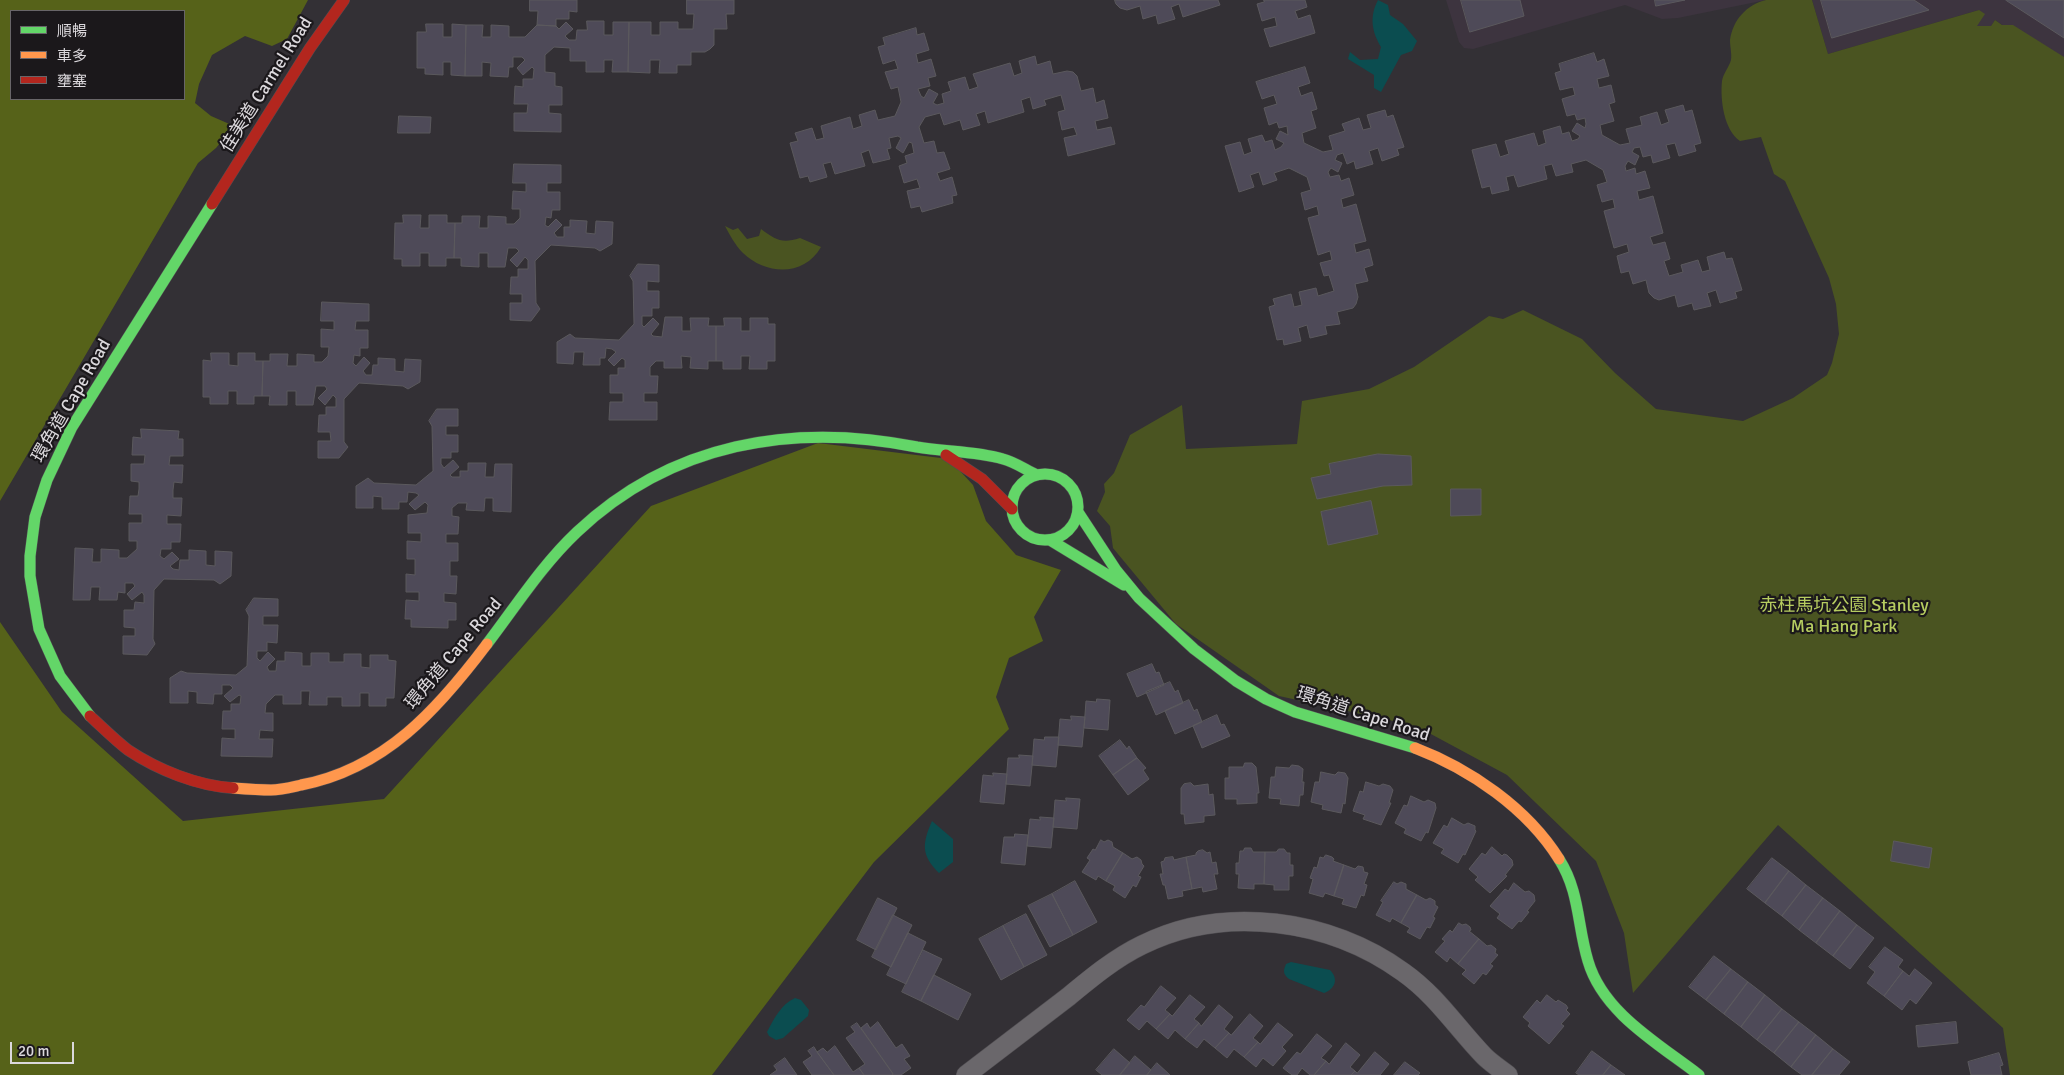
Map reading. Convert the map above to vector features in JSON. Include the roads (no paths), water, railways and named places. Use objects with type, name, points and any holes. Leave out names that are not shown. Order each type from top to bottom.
[{"type":"street","name":"佳美道 Carmel Road","points":[[222,189],[310,48],[344,0]]},
{"type":"street","name":"環角道 Cape Road","points":[[222,189],[68,435],[43,490],[31,537],[30,577],[40,630],[52,661],[70,692],[92,720],[118,744],[143,760],[179,777],[230,789],[277,790],[325,780],[348,772],[374,757],[414,728],[440,703],[576,533],[619,496],[642,481],[673,466],[723,449],[797,436],[866,438],[905,443],[937,451],[1009,460],[1037,476],[1048,474],[1068,483],[1074,492],[1078,512],[1131,589],[1205,660],[1223,674],[1264,698],[1307,716],[1421,750],[1457,768],[1514,808],[1544,839],[1565,866],[1576,899],[1585,954],[1594,979],[1601,990],[1635,1024],[1699,1075]]},
{"type":"street","name":"環角道 Cape Road","points":[[937,451],[964,464],[980,475],[1012,509],[1014,520],[1028,536],[1039,540],[1050,540],[1131,589]]},
{"type":"street","points":[[1012,509],[1013,498],[1018,488],[1026,480],[1037,476]]},
{"type":"street","points":[[1050,540],[1060,537],[1068,530],[1078,512]]},
{"type":"street","points":[[966,1075],[1105,968],[1142,945],[1184,930],[1221,923],[1251,922],[1302,927],[1325,933],[1349,941],[1384,959],[1431,995],[1485,1057],[1508,1075]]},
{"type":"water","points":[[1378,0],[1388,5],[1390,15],[1403,24],[1417,41],[1412,51],[1401,55],[1381,92],[1374,88],[1374,75],[1348,59],[1350,52],[1360,60],[1378,59],[1381,47],[1375,36],[1373,12]]},
{"type":"water","points":[[932,821],[953,839],[953,862],[939,873],[929,861],[925,849],[926,836]]},
{"type":"water","points":[[1291,962],[1330,970],[1333,973],[1335,983],[1331,989],[1324,993],[1289,979],[1284,971],[1286,964]]},
{"type":"water","points":[[795,998],[801,1000],[809,1010],[808,1016],[783,1038],[776,1040],[769,1036],[767,1032],[782,1008]]},
{"type":"park label","name":"赤柱馬坑公園 Stanley Ma Hang Park","points":[[1844,616]]}]
